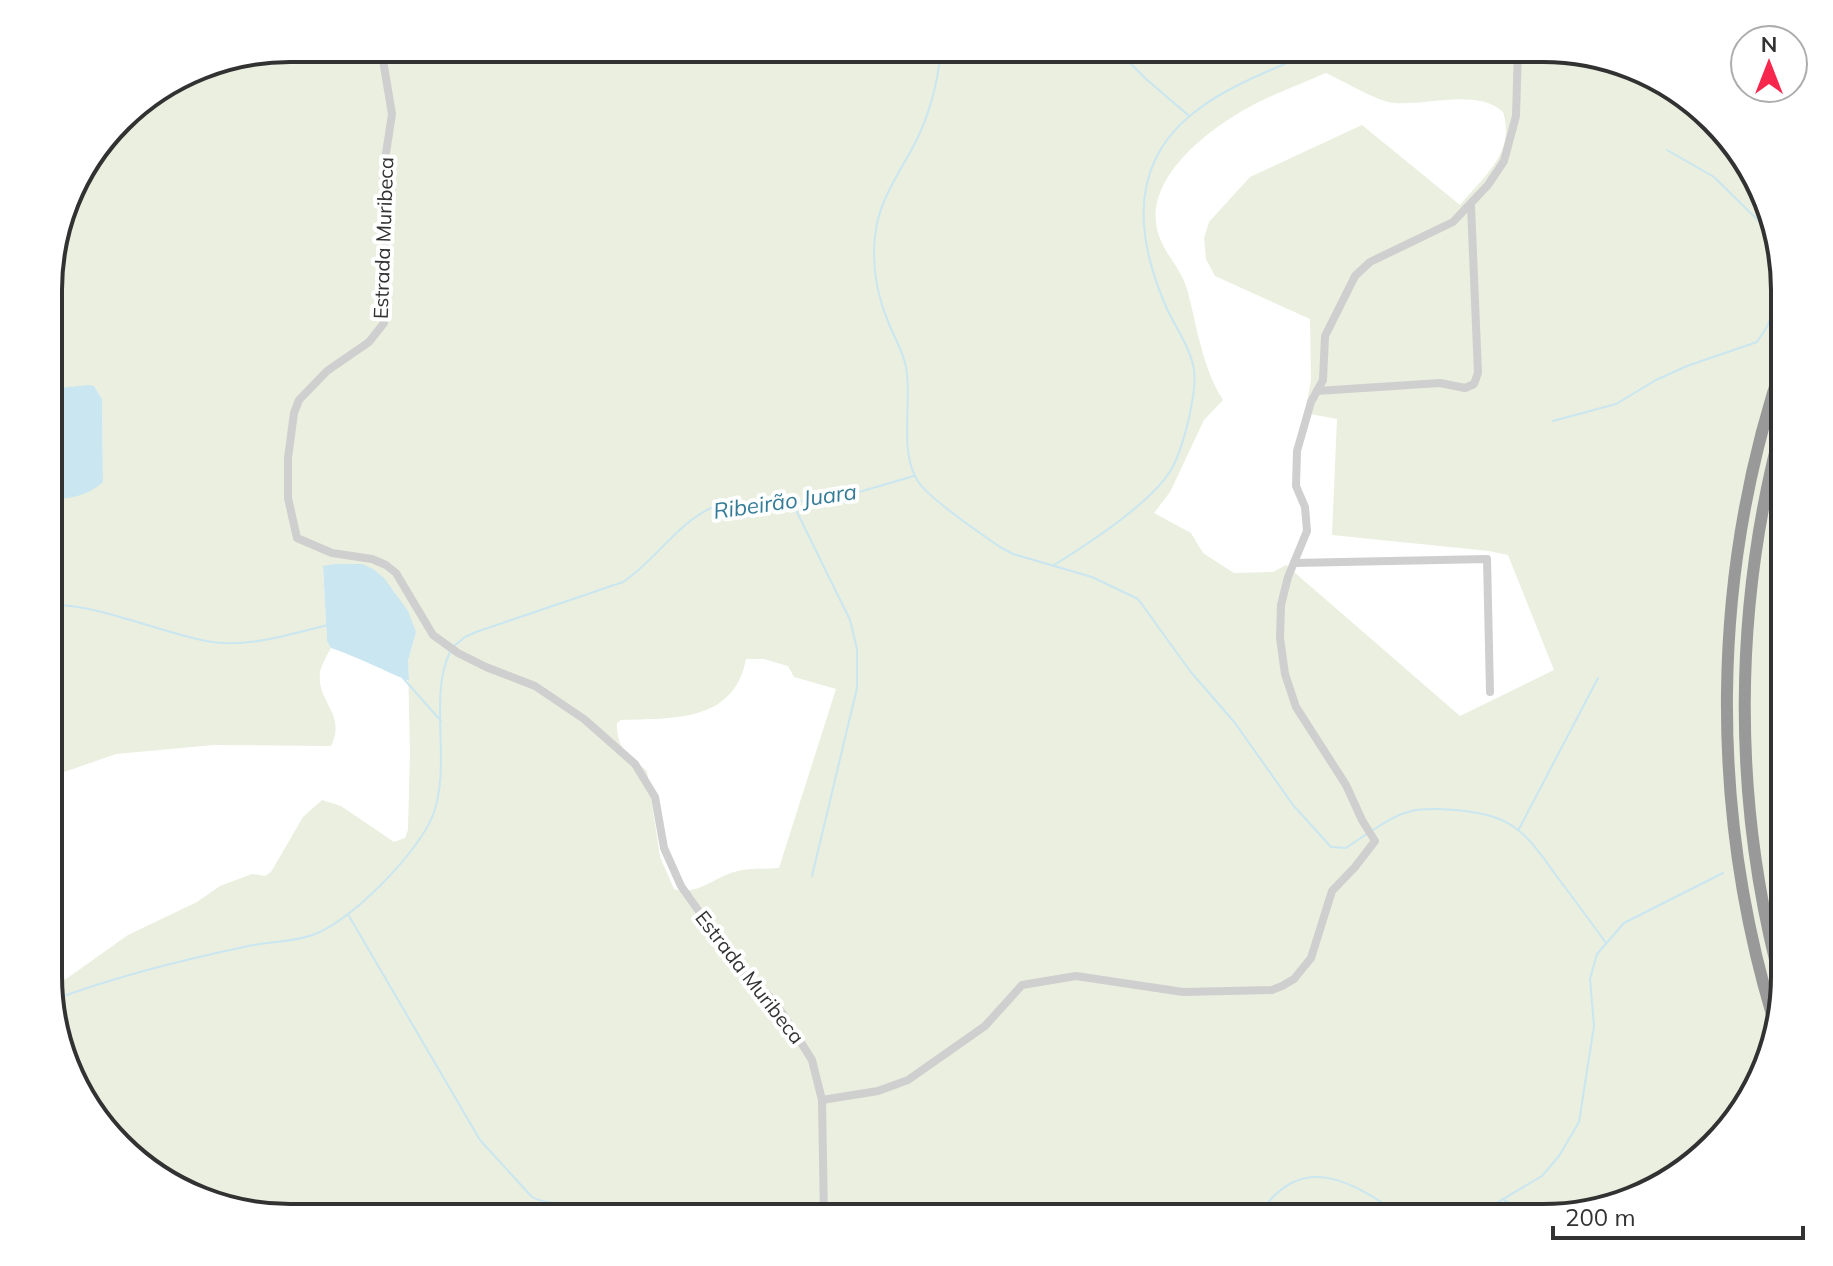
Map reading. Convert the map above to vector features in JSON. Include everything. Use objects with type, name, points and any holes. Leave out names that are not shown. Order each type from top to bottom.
[{"type":"highway","points":[[1769,1004],[1755,954],[1740,876],[1730,797],[1726,694],[1731,603],[1744,513],[1771,402]]},
{"type":"highway","points":[[1771,472],[1752,572],[1744,706],[1752,840],[1771,944]]},
{"type":"street","name":"Estrada Muribeca","points":[[383,62],[392,114],[383,173],[387,210],[384,323],[369,342],[327,371],[299,400],[294,413],[288,458],[288,498],[297,538],[332,553],[372,559],[386,565],[396,573],[433,635],[458,653],[535,686],[584,719],[635,764],[655,797],[664,848],[681,886],[742,972],[769,996],[812,1060],[822,1100],[824,1204]]},
{"type":"street","points":[[822,1100],[878,1091],[908,1080],[985,1026],[1022,985],[1076,976],[1183,992],[1272,990],[1294,979],[1303,970],[1318,942],[1332,891],[1375,841],[1346,785],[1296,707],[1285,674],[1280,620],[1284,590],[1307,531],[1307,518],[1296,486],[1297,451],[1306,418],[1323,380],[1325,336],[1355,276],[1370,262],[1453,222],[1471,206],[1504,161],[1516,116],[1518,62]]},
{"type":"street","points":[[1317,391],[1440,383],[1465,388],[1474,384],[1478,373],[1471,206]]},
{"type":"street","points":[[1294,563],[1487,559],[1490,692]]},
{"type":"green space","points":[[275,62],[1558,62],[1630,79],[1682,109],[1724,151],[1754,203],[1767,246],[1771,275],[1771,991],[1759,1049],[1747,1077],[1724,1115],[1693,1147],[1669,1166],[1630,1187],[1572,1202],[275,1204],[203,1187],[151,1157],[100,1102],[79,1063],[70,1035],[62,980],[128,935],[197,902],[220,886],[252,874],[265,876],[271,872],[303,817],[322,800],[341,806],[394,842],[405,838],[408,830],[410,753],[408,661],[416,632],[394,591],[373,569],[323,566],[327,641],[331,648],[320,672],[320,682],[335,725],[331,746],[214,745],[116,754],[62,773],[62,499],[103,482],[102,399],[94,386],[62,388],[64,261],[79,203],[100,164],[151,109],[203,79],[246,66]],"holes":[[[1326,73],[1394,103],[1465,99],[1492,105],[1503,112],[1506,126],[1501,151],[1488,173],[1460,205],[1362,125],[1250,177],[1209,222],[1204,238],[1206,259],[1215,276],[1310,319],[1311,380],[1305,413],[1337,419],[1332,535],[1508,555],[1554,670],[1460,716],[1286,565],[1273,572],[1234,573],[1203,553],[1191,533],[1154,513],[1170,492],[1204,420],[1223,400],[1205,360],[1184,281],[1159,237],[1156,211],[1160,193],[1169,176],[1195,145],[1227,121],[1283,91]],[[746,659],[764,659],[788,666],[794,677],[836,689],[779,868],[739,871],[690,890],[674,889],[660,857],[647,771],[621,745],[617,723],[621,720],[680,717],[715,706],[729,695],[739,680]]]},
{"type":"water","points":[[94,386],[102,399],[103,482],[78,496],[63,498],[62,498],[62,388]]},
{"type":"water","points":[[362,564],[373,569],[384,578],[408,611],[416,632],[408,661],[409,681],[331,648],[327,641],[323,566]]},
{"type":"waterway","name":"Ribeirão Juara","points":[[939,62],[929,111],[883,203],[874,249],[880,299],[906,368],[907,445],[919,483],[957,516],[1013,554],[1092,577],[1138,599],[1190,671],[1235,723],[1293,805],[1331,847],[1346,848],[1368,833]]},
{"type":"waterway","points":[[1129,62],[1188,115]]},
{"type":"waterway","points":[[1054,565],[1149,496],[1171,470],[1182,444],[1194,376],[1187,346],[1167,309],[1149,257],[1144,206],[1147,181],[1156,158],[1170,135],[1205,104],[1289,62]]},
{"type":"waterway","points":[[1667,150],[1714,177],[1761,223]]},
{"type":"waterway","points":[[1553,421],[1616,404],[1687,366],[1757,342],[1771,315]]},
{"type":"waterway","name":"Ribeirão Juara","points":[[453,647],[476,632],[623,582],[677,532],[713,507],[835,499],[914,476]]},
{"type":"waterway","points":[[793,504],[850,620],[857,649],[857,688],[812,876]]},
{"type":"waterway","name":"Ribeirão Juara","points":[[62,605],[110,614],[221,643],[268,639],[328,625]]},
{"type":"waterway","points":[[63,996],[170,964],[253,945],[307,937],[330,926],[365,900],[414,848],[433,815],[441,774],[441,689],[450,652]]},
{"type":"waterway","name":"Ribeirão Juara","points":[[403,678],[441,721]]},
{"type":"waterway","points":[[1519,829],[1598,678]]},
{"type":"waterway","name":"Ribeirão Juara","points":[[1373,830],[1403,814],[1421,809],[1475,812],[1505,822],[1536,849],[1606,943]]},
{"type":"waterway","points":[[1495,1204],[1542,1176],[1559,1156],[1579,1122],[1594,1026],[1590,979],[1597,954],[1624,923],[1723,873]]},
{"type":"waterway","points":[[349,916],[480,1140],[532,1197],[574,1204]]},
{"type":"waterway","points":[[1268,1204],[1291,1183],[1309,1177],[1347,1183],[1383,1204]]},
{"type":"waterway","points":[[1504,1200],[1511,1204]]}]
